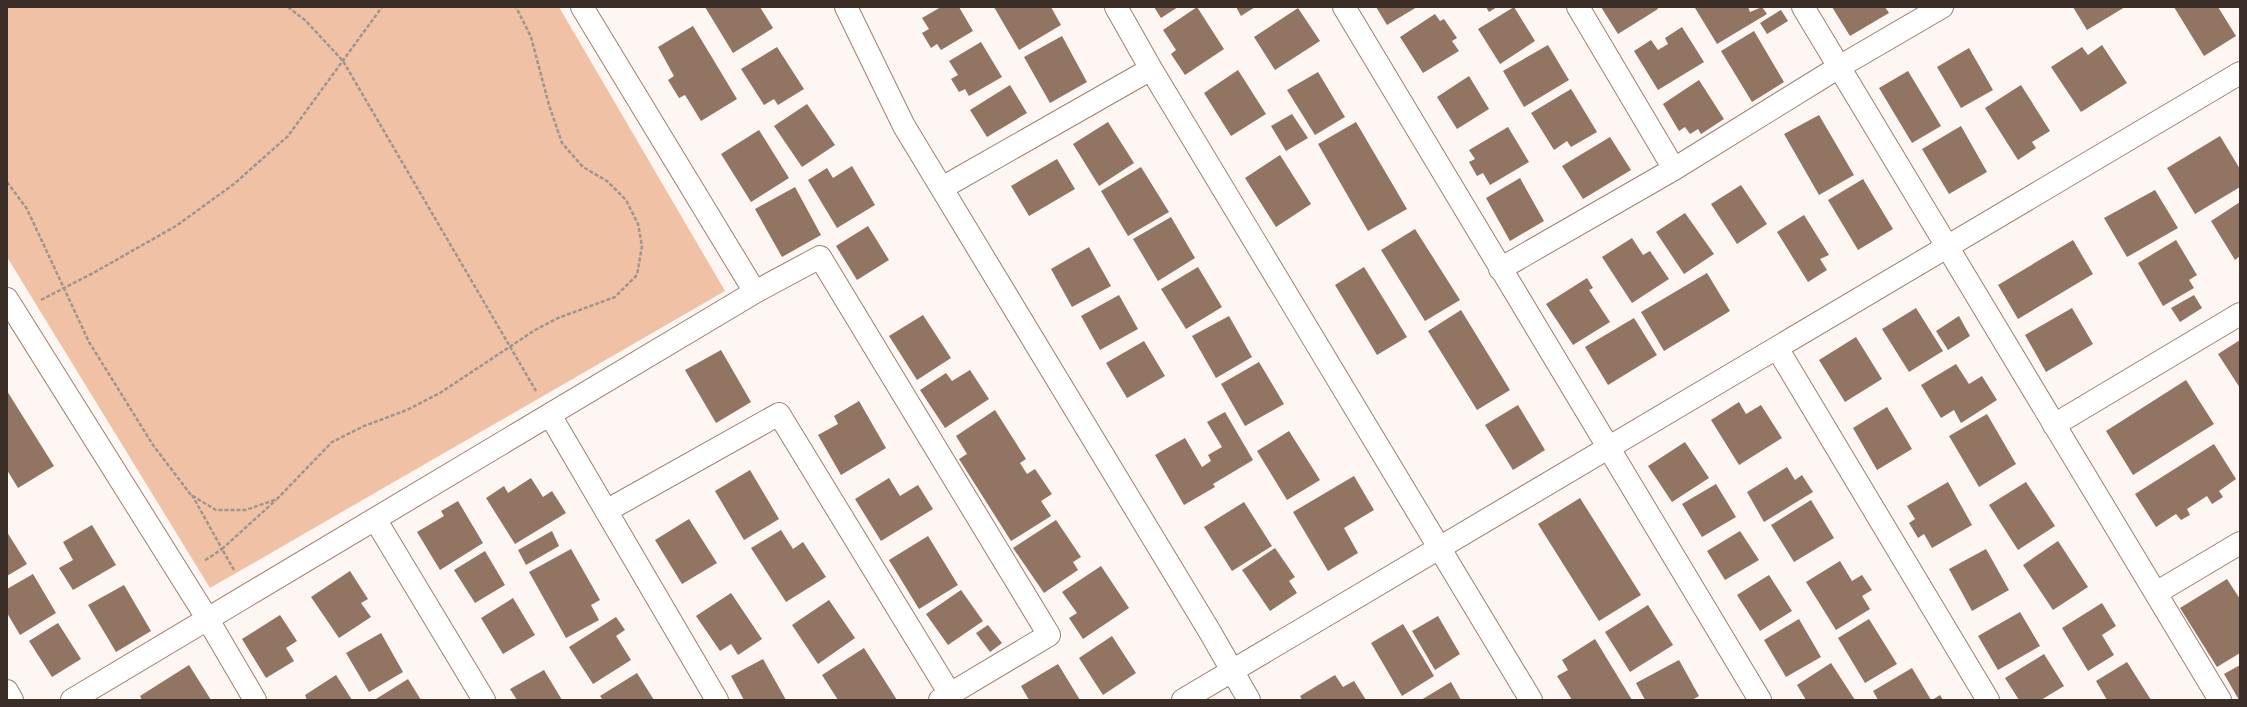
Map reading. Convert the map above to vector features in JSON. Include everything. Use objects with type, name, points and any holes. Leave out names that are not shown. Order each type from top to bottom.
[{"type":"street","points":[[582,7],[755,292]]},
{"type":"street","points":[[846,7],[904,126],[1249,700]]},
{"type":"street","points":[[1116,7],[1151,69],[1531,700]]},
{"type":"street","points":[[1344,7],[1760,700]]},
{"type":"street","points":[[1578,7],[1674,169]]},
{"type":"street","points":[[1803,7],[2220,700]]},
{"type":"street","points":[[1500,269],[1674,169],[1839,67],[1942,7]]},
{"type":"street","points":[[942,188],[1151,69]]},
{"type":"street","points":[[1183,700],[2240,73]]},
{"type":"street","points":[[72,700],[247,594],[755,292],[820,258],[1049,635],[945,697],[779,414],[606,511]]},
{"type":"street","points":[[11,306],[207,618],[255,700]]},
{"type":"street","points":[[2054,425],[2240,314]]},
{"type":"street","points":[[1777,348],[1988,700]]},
{"type":"street","points":[[550,415],[717,700]]},
{"type":"street","points":[[375,519],[484,700]]},
{"type":"street","points":[[2156,593],[2240,543]]},
{"type":"street","points":[[7,691],[12,700]]},
{"type":"path","points":[[288,7],[306,21],[343,61],[550,415]]},
{"type":"path","points":[[11,306],[65,288],[176,226],[234,184],[288,136],[382,7]]},
{"type":"path","points":[[181,577],[222,549],[278,499],[332,442],[364,426],[407,410],[440,392],[558,318],[615,297],[637,275],[642,246],[638,224],[626,200],[607,181],[583,167],[562,143],[549,105],[531,37],[516,7]]},
{"type":"path","points":[[7,182],[27,209],[65,288],[88,342],[153,445],[191,495],[247,594]]},
{"type":"path","points":[[191,495],[216,510],[246,510],[278,499]]},
{"type":"shaded area","points":[[7,7],[559,7],[725,291],[210,588],[7,257]]},
{"type":"building","points":[[705,7],[760,7],[773,28],[733,53]]},
{"type":"building","points":[[941,7],[959,7],[973,31],[941,50],[937,44],[931,48],[922,33],[929,29],[922,18]]},
{"type":"building","points":[[994,7],[1051,7],[1061,25],[1019,50]]},
{"type":"building","points":[[1154,7],[1178,7],[1161,18]]},
{"type":"building","points":[[1197,7],[1224,49],[1185,75],[1171,54],[1176,50],[1163,30]]},
{"type":"building","points":[[1236,7],[1255,7],[1241,16]]},
{"type":"building","points":[[1376,7],[1417,7],[1387,25]]},
{"type":"building","points":[[1486,7],[1497,7],[1489,12]]},
{"type":"building","points":[[1514,7],[1535,41],[1500,64],[1478,29]]},
{"type":"building","points":[[1601,7],[1657,7],[1658,9],[1618,34]]},
{"type":"building","points":[[1748,7],[1750,12],[1762,7],[1767,14],[1717,44],[1695,8]]},
{"type":"building","points":[[1832,7],[1885,7],[1889,13],[1850,36]]},
{"type":"building","points":[[2073,7],[2125,7],[2087,30]]},
{"type":"building","points":[[2174,7],[2218,7],[2236,36],[2204,56]]},
{"type":"building","points":[[1298,8],[1320,41],[1275,70],[1254,37]]},
{"type":"building","points":[[1781,10],[1788,21],[1767,34],[1760,23]]},
{"type":"building","points":[[1435,14],[1440,21],[1444,19],[1457,38],[1452,41],[1459,51],[1423,73],[1400,37]]},
{"type":"building","points":[[693,26],[737,99],[701,121],[685,95],[679,98],[668,80],[674,76],[658,47]]},
{"type":"building","points":[[1682,27],[1704,62],[1658,90],[1634,51],[1651,40],[1658,50],[1668,44],[1665,38]]},
{"type":"building","points":[[1754,31],[1784,82],[1752,102],[1721,51]]},
{"type":"building","points":[[1062,36],[1087,82],[1050,103],[1024,57]]},
{"type":"building","points":[[981,42],[1002,77],[969,96],[965,89],[959,92],[951,79],[958,75],[949,61]]},
{"type":"building","points":[[1548,45],[1569,80],[1524,107],[1503,71]]},
{"type":"building","points":[[2102,45],[2127,83],[2081,112],[2051,67],[2082,47],[2088,55]]},
{"type":"building","points":[[777,47],[804,89],[778,105],[774,99],[764,105],[741,69]]},
{"type":"building","points":[[1969,48],[1993,90],[1961,108],[1937,67]]},
{"type":"building","points":[[1238,70],[1266,114],[1231,136],[1204,93]]},
{"type":"building","points":[[1908,71],[1941,126],[1912,143],[1879,88]]},
{"type":"building","points":[[1318,72],[1345,117],[1315,135],[1287,90]]},
{"type":"building","points":[[1469,76],[1489,109],[1457,129],[1437,97]]},
{"type":"building","points":[[1699,80],[1724,119],[1701,134],[1698,129],[1690,134],[1685,127],[1679,131],[1663,104]]},
{"type":"building","points":[[1010,85],[1027,113],[987,137],[970,110]]},
{"type":"building","points":[[2021,85],[2050,131],[2032,142],[2036,148],[2018,160],[1985,108]]},
{"type":"building","points":[[1571,89],[1597,132],[1571,147],[1567,141],[1554,150],[1531,113]]},
{"type":"building","points":[[807,104],[835,145],[802,167],[774,126]]},
{"type":"building","points":[[1292,114],[1308,138],[1286,151],[1271,126]]},
{"type":"building","points":[[1819,115],[1854,175],[1819,195],[1784,134]]},
{"type":"building","points":[[1108,122],[1134,163],[1099,186],[1073,144]]},
{"type":"building","points":[[1356,122],[1407,209],[1368,231],[1318,144]]},
{"type":"building","points":[[1961,126],[1987,172],[1949,194],[1922,149]]},
{"type":"building","points":[[1508,127],[1529,162],[1490,185],[1483,173],[1477,176],[1469,162],[1475,159],[1469,150]]},
{"type":"building","points":[[759,130],[789,178],[751,202],[721,154]]},
{"type":"building","points":[[2220,136],[2240,169],[2240,187],[2195,214],[2167,168]]},
{"type":"building","points":[[1610,137],[1631,170],[1583,199],[1562,166]]},
{"type":"building","points":[[1280,155],[1311,204],[1276,227],[1245,178]]},
{"type":"building","points":[[1057,159],[1075,189],[1029,216],[1011,186]]},
{"type":"building","points":[[852,166],[875,205],[837,228],[808,180],[827,168],[833,178]]},
{"type":"building","points":[[1141,167],[1169,212],[1128,236],[1101,191]]},
{"type":"building","points":[[1520,178],[1544,221],[1510,241],[1486,198]]},
{"type":"building","points":[[1863,179],[1893,229],[1858,250],[1828,200]]},
{"type":"building","points":[[1741,185],[1767,224],[1737,244],[1711,204]]},
{"type":"building","points":[[795,187],[821,235],[782,257],[755,209]]},
{"type":"building","points":[[2155,190],[2178,228],[2127,257],[2104,218]]},
{"type":"building","points":[[2240,202],[2240,256],[2235,260],[2211,221]]},
{"type":"building","points":[[1685,213],[1714,254],[1684,274],[1656,232]]},
{"type":"building","points":[[1804,215],[1829,255],[1820,259],[1827,270],[1808,282],[1777,232]]},
{"type":"building","points":[[1171,217],[1195,258],[1158,281],[1133,239]]},
{"type":"building","points":[[868,226],[889,260],[857,280],[836,246]]},
{"type":"building","points":[[1415,229],[1460,300],[1425,321],[1381,250]]},
{"type":"building","points":[[1632,238],[1643,255],[1650,251],[1669,279],[1632,303],[1602,257]]},
{"type":"building","points":[[2073,240],[2093,274],[2018,319],[1998,285]]},
{"type":"building","points":[[2176,240],[2197,275],[2189,280],[2194,288],[2163,306],[2138,263]]},
{"type":"building","points":[[1089,247],[1111,286],[1072,307],[1051,269]]},
{"type":"building","points":[[1198,267],[1222,307],[1186,329],[1161,289]]},
{"type":"building","points":[[1364,267],[1407,337],[1377,355],[1335,285]]},
{"type":"building","points":[[1707,273],[1730,311],[1664,351],[1641,312]]},
{"type":"building","points":[[1587,278],[1593,288],[1589,290],[1610,322],[1573,345],[1546,304]]},
{"type":"building","points":[[1119,295],[1138,329],[1100,350],[1081,316]]},
{"type":"building","points":[[2194,295],[2202,308],[2180,322],[2171,308]]},
{"type":"building","points":[[1916,308],[1943,351],[1909,372],[1882,329]]},
{"type":"building","points":[[2072,308],[2093,344],[2046,372],[2025,335]]},
{"type":"building","points":[[1461,310],[1510,390],[1477,410],[1428,331]]},
{"type":"building","points":[[923,315],[951,358],[917,380],[889,336]]},
{"type":"building","points":[[1229,316],[1252,357],[1216,378],[1192,336]]},
{"type":"building","points":[[1959,316],[1970,336],[1948,350],[1936,331]]},
{"type":"building","points":[[1634,318],[1657,355],[1608,385],[1585,347]]},
{"type":"building","points":[[1856,337],[1882,379],[1845,402],[1819,360]]},
{"type":"building","points":[[2240,340],[2240,388],[2218,354]]},
{"type":"building","points":[[1144,341],[1165,376],[1127,398],[1106,363]]},
{"type":"building","points":[[721,350],[751,402],[716,423],[685,370]]},
{"type":"building","points":[[1259,362],[1284,404],[1245,426],[1221,384]]},
{"type":"building","points":[[1956,364],[1969,384],[1982,376],[1997,400],[1961,423],[1954,410],[1941,418],[1921,385]]},
{"type":"building","points":[[970,370],[989,399],[945,428],[920,390],[946,373],[952,381]]},
{"type":"building","points":[[2186,380],[2214,424],[2133,475],[2106,431]]},
{"type":"building","points":[[7,391],[54,466],[18,488],[7,470]]},
{"type":"building","points":[[859,401],[886,448],[841,475],[818,435],[838,424],[834,416]]},
{"type":"building","points":[[1739,402],[1746,414],[1761,405],[1782,438],[1739,465],[1711,420]]},
{"type":"building","points":[[1518,405],[1545,450],[1513,470],[1485,425]]},
{"type":"building","points":[[1887,407],[1912,449],[1877,470],[1853,428]]},
{"type":"building","points":[[995,410],[1026,459],[1020,463],[1027,474],[1035,469],[1052,494],[1041,501],[1051,516],[1011,541],[959,459],[967,454],[956,436]]},
{"type":"building","points":[[1225,412],[1253,460],[1213,484],[1215,487],[1184,505],[1155,455],[1185,438],[1202,467],[1211,461],[1208,455],[1222,447],[1207,422]]},
{"type":"building","points":[[1987,414],[2016,464],[1979,487],[1949,436]]},
{"type":"building","points":[[1289,431],[1320,480],[1287,500],[1257,451]]},
{"type":"building","points":[[1685,442],[1709,478],[1672,502],[1648,466]]},
{"type":"building","points":[[2214,444],[2236,479],[2219,491],[2223,497],[2212,504],[2207,496],[2187,509],[2190,515],[2181,520],[2176,514],[2156,527],[2135,494]]},
{"type":"building","points":[[1787,467],[1795,480],[1802,475],[1813,492],[1764,522],[1747,492]]},
{"type":"building","points":[[750,470],[779,519],[744,540],[715,491]]},
{"type":"building","points":[[1354,476],[1374,510],[1344,528],[1358,553],[1328,571],[1293,512]]},
{"type":"building","points":[[531,478],[543,497],[552,491],[566,513],[515,544],[486,498],[504,486],[508,493]]},
{"type":"building","points":[[889,478],[900,496],[918,485],[933,509],[881,541],[855,499]]},
{"type":"building","points":[[1948,482],[1972,525],[1932,548],[1924,534],[1918,538],[1909,523],[1915,519],[1907,506]]},
{"type":"building","points":[[2026,482],[2055,526],[2018,550],[1989,505]]},
{"type":"building","points":[[1716,484],[1736,517],[1702,537],[1682,504]]},
{"type":"building","points":[[1580,498],[1641,595],[1599,621],[1538,524]]},
{"type":"building","points":[[1811,500],[1834,538],[1794,562],[1771,525]]},
{"type":"building","points":[[458,501],[483,543],[440,570],[417,532],[444,516],[441,511]]},
{"type":"building","points":[[1244,502],[1272,546],[1232,571],[1204,527]]},
{"type":"building","points":[[689,519],[717,563],[682,584],[655,540]]},
{"type":"building","points":[[1056,520],[1081,557],[1073,562],[1078,570],[1044,593],[1013,548]]},
{"type":"building","points":[[92,525],[116,565],[73,590],[59,568],[73,560],[63,542]]},
{"type":"building","points":[[781,530],[793,549],[803,542],[826,577],[786,602],[751,548]]},
{"type":"building","points":[[552,531],[559,546],[526,565],[518,550]]},
{"type":"building","points":[[1740,531],[1759,560],[1725,580],[1707,551]]},
{"type":"building","points":[[7,532],[27,564],[7,576]]},
{"type":"building","points":[[928,536],[958,585],[919,609],[889,560]]},
{"type":"building","points":[[2058,541],[2088,587],[2053,610],[2023,565]]},
{"type":"building","points":[[1275,548],[1295,577],[1289,581],[1297,593],[1270,611],[1242,570]]},
{"type":"building","points":[[571,549],[600,600],[591,605],[599,620],[566,638],[529,572]]},
{"type":"building","points":[[1986,549],[2009,590],[1972,611],[1949,569]]},
{"type":"building","points":[[485,551],[505,585],[475,603],[454,570]]},
{"type":"building","points":[[1840,561],[1852,581],[1862,575],[1872,590],[1862,596],[1870,609],[1836,630],[1806,582]]},
{"type":"building","points":[[1101,566],[1129,608],[1083,639],[1069,618],[1077,613],[1062,592]]},
{"type":"building","points":[[350,571],[368,599],[361,603],[371,617],[339,638],[311,597]]},
{"type":"building","points":[[33,574],[56,613],[20,635],[7,613],[7,589]]},
{"type":"building","points":[[1769,575],[1792,611],[1760,631],[1737,595]]},
{"type":"building","points":[[2227,579],[2240,599],[2240,653],[2217,667],[2180,608]]},
{"type":"building","points":[[124,585],[151,631],[116,652],[88,605]]},
{"type":"building","points":[[961,590],[983,621],[948,645],[926,614]]},
{"type":"building","points":[[731,593],[762,639],[738,655],[731,644],[720,651],[696,616]]},
{"type":"building","points":[[513,598],[535,635],[503,654],[481,618]]},
{"type":"building","points":[[829,600],[855,638],[818,664],[792,625]]},
{"type":"building","points":[[2102,603],[2116,626],[2102,635],[2114,655],[2088,671],[2062,628]]},
{"type":"building","points":[[1648,605],[1673,645],[1630,672],[1605,632]]},
{"type":"building","points":[[2020,612],[2040,646],[1998,670],[1978,636]]},
{"type":"building","points":[[280,615],[297,641],[286,648],[294,661],[266,678],[242,639]]},
{"type":"building","points":[[1438,616],[1460,654],[1435,670],[1412,631]]},
{"type":"building","points":[[616,617],[625,630],[616,636],[631,660],[593,684],[569,647]]},
{"type":"building","points":[[1799,619],[1821,657],[1786,677],[1764,640]]},
{"type":"building","points":[[1869,619],[1897,664],[1865,683],[1838,638]]},
{"type":"building","points":[[58,623],[81,659],[52,677],[29,641]]},
{"type":"building","points":[[1403,624],[1434,676],[1402,696],[1371,643]]},
{"type":"building","points":[[988,625],[1002,643],[990,652],[976,633]]},
{"type":"building","points":[[381,633],[403,672],[369,692],[346,653]]},
{"type":"building","points":[[1112,636],[1136,673],[1103,695],[1079,658]]},
{"type":"building","points":[[1595,639],[1632,700],[1572,700],[1557,676],[1568,670],[1562,660]]},
{"type":"building","points":[[864,648],[897,700],[838,700],[822,675]]},
{"type":"building","points":[[2044,654],[2064,686],[2041,700],[2019,700],[2005,678]]},
{"type":"building","points":[[763,659],[786,700],[744,700],[731,676]]},
{"type":"building","points":[[1679,660],[1699,696],[1692,700],[1645,700],[1636,683]]},
{"type":"building","points":[[2127,662],[2151,700],[2107,700],[2096,681]]},
{"type":"building","points":[[1831,663],[1855,700],[1806,700],[1797,685]]},
{"type":"building","points":[[1058,664],[1080,700],[1029,700],[1021,686]]},
{"type":"building","points":[[189,665],[211,700],[142,700],[140,696]]},
{"type":"building","points":[[2240,665],[2240,700],[2239,700],[2224,674]]},
{"type":"building","points":[[1912,668],[1931,700],[1878,700],[1873,691]]},
{"type":"building","points":[[544,670],[562,700],[517,700],[510,689]]},
{"type":"building","points":[[637,673],[654,700],[603,700],[600,696]]},
{"type":"building","points":[[336,675],[352,700],[307,700],[305,695]]},
{"type":"building","points":[[1335,675],[1343,687],[1354,681],[1366,700],[1302,700],[1300,696]]},
{"type":"building","points":[[408,679],[421,700],[376,699]]},
{"type":"building","points":[[1451,682],[1461,700],[1421,700]]},
{"type":"building","points":[[1940,695],[1943,700],[1932,700]]}]
